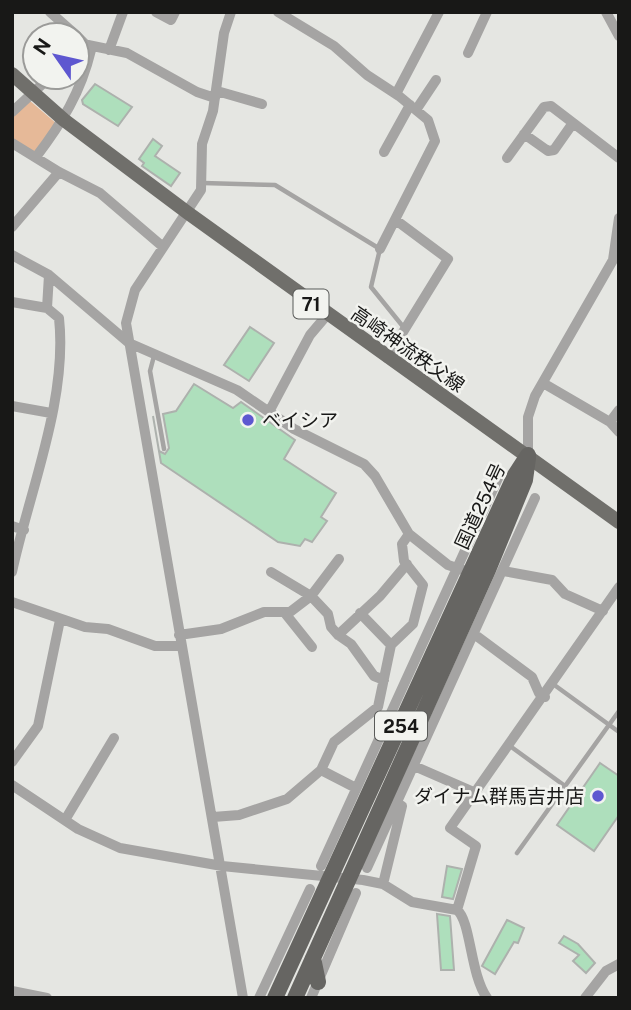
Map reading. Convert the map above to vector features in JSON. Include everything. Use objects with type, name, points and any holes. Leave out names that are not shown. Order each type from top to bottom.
[{"type":"highway","name":"国道254号","points":[[295,998],[313,958],[353,887],[393,781],[494,556],[525,480],[528,455]]},
{"type":"highway","name":"国道254号","points":[[274,995],[326,872],[358,818],[465,571],[528,455]]},
{"type":"highway","points":[[313,958],[315,990]]},
{"type":"main road","name":"高崎神流秩父線","points":[[12,74],[64,120],[188,213],[618,521]]},
{"type":"street","points":[[109,50],[123,12]]},
{"type":"street","points":[[156,12],[171,20],[175,12]]},
{"type":"street","points":[[231,12],[224,33],[216,94],[202,144],[203,183],[188,213],[162,246],[135,290],[126,323],[243,998]]},
{"type":"street","points":[[278,12],[334,46],[367,75],[428,120],[435,141],[397,221],[380,248]]},
{"type":"street","points":[[396,94],[439,12]]},
{"type":"street","points":[[468,53],[487,12]]},
{"type":"street","points":[[606,12],[619,36]]},
{"type":"street","points":[[91,46],[137,57],[197,92],[262,104]]},
{"type":"street","points":[[384,152],[413,108],[436,80]]},
{"type":"street","points":[[36,157],[64,120],[77,91]]},
{"type":"street","points":[[12,112],[33,93]]},
{"type":"street","points":[[507,158],[544,107],[551,106],[619,158]]},
{"type":"street","points":[[524,134],[548,151],[554,150],[573,123]]},
{"type":"street","points":[[12,143],[58,172],[100,193],[162,246]]},
{"type":"street","points":[[12,227],[58,172]]},
{"type":"street","points":[[528,455],[528,417],[543,383],[613,260],[619,218]]},
{"type":"street","points":[[387,358],[448,259],[397,221]]},
{"type":"street","points":[[12,255],[49,275],[129,343],[237,390],[320,444],[364,464],[375,476],[409,534],[465,571]]},
{"type":"street","points":[[47,308],[49,275]]},
{"type":"street","points":[[12,302],[47,308],[59,318],[61,332],[56,394],[12,572]]},
{"type":"street","points":[[270,410],[310,335],[327,315]]},
{"type":"street","points":[[543,383],[610,422],[619,432]]},
{"type":"street","points":[[12,405],[51,413]]},
{"type":"street","points":[[610,422],[619,410]]},
{"type":"street","points":[[326,872],[357,785],[465,571],[500,474]]},
{"type":"street","points":[[367,868],[536,498]]},
{"type":"street","points":[[12,526],[24,530]]},
{"type":"street","points":[[213,817],[239,815],[287,799],[321,770],[334,742],[378,707],[391,645],[413,624],[423,585],[407,564],[402,544],[409,534]]},
{"type":"street","points":[[494,556],[497,584]]},
{"type":"street","points":[[179,635],[221,629],[264,612],[290,612],[311,596],[339,559]]},
{"type":"street","points":[[338,635],[380,596],[407,564]]},
{"type":"street","points":[[503,571],[552,580],[565,594],[603,611]]},
{"type":"street","points":[[271,572],[311,596],[328,614],[331,627],[351,644],[374,676],[384,680]]},
{"type":"street","points":[[457,909],[476,846],[450,828],[545,697],[619,587]]},
{"type":"street","points":[[12,602],[60,620],[85,627],[108,629],[155,646],[180,646]]},
{"type":"street","points":[[284,612],[312,647]]},
{"type":"street","points":[[360,613],[391,645]]},
{"type":"street","points":[[12,762],[38,726],[60,620]]},
{"type":"street","points":[[474,634],[532,677],[539,693],[545,697]]},
{"type":"street","points":[[65,820],[114,738]]},
{"type":"street","points":[[393,781],[415,764]]},
{"type":"street","points":[[415,764],[476,793]]},
{"type":"street","points":[[321,770],[357,785]]},
{"type":"street","points":[[12,785],[65,820],[120,848],[222,866],[326,872],[353,887],[383,884],[412,902],[457,909],[464,918],[476,980],[488,998]]},
{"type":"street","points":[[357,785],[358,818]]},
{"type":"street","points":[[383,884],[402,806],[396,803]]},
{"type":"street","points":[[315,990],[353,887]]},
{"type":"street","points":[[260,998],[310,890]]},
{"type":"street","points":[[585,998],[606,971],[619,964]]},
{"type":"street","points":[[12,991],[47,998]]},
{"type":"lane","points":[[203,183],[275,186],[380,248],[371,287],[405,330]]},
{"type":"lane","points":[[155,355],[150,371],[164,449]]},
{"type":"lane","points":[[553,684],[619,732]]},
{"type":"lane","points":[[517,853],[619,711]]},
{"type":"lane","points":[[510,746],[565,786]]},
{"type":"shaded area","points":[[29,100],[57,124],[34,153],[12,138],[12,115]]},
{"type":"building","points":[[95,84],[132,107],[118,126],[83,104],[82,100]]},
{"type":"building","points":[[153,139],[162,146],[155,156],[180,173],[171,186],[142,166],[144,163],[139,159]]},
{"type":"building","points":[[250,327],[274,343],[249,381],[224,365]]},
{"type":"building","points":[[194,384],[233,408],[241,402],[295,440],[284,459],[336,493],[321,517],[327,521],[312,542],[305,539],[300,546],[278,542],[161,463],[153,416],[159,451],[165,454],[169,448],[163,414],[176,411]]},
{"type":"building","name":"ダイナム群馬吉井店","points":[[600,763],[619,776],[619,815],[594,851],[557,825]]},
{"type":"building","points":[[447,866],[462,869],[453,899],[442,897]]},
{"type":"building","points":[[437,914],[450,916],[454,970],[441,970]]},
{"type":"building","points":[[507,920],[524,928],[518,943],[514,942],[495,974],[482,966]]},
{"type":"building","points":[[564,936],[578,944],[595,963],[586,973],[573,961],[579,955],[559,943]]},
{"type":"place","name":"ベイシア","points":[[248,420]]},
{"type":"place","name":"ダイナム群馬吉井店","points":[[598,796]]}]
